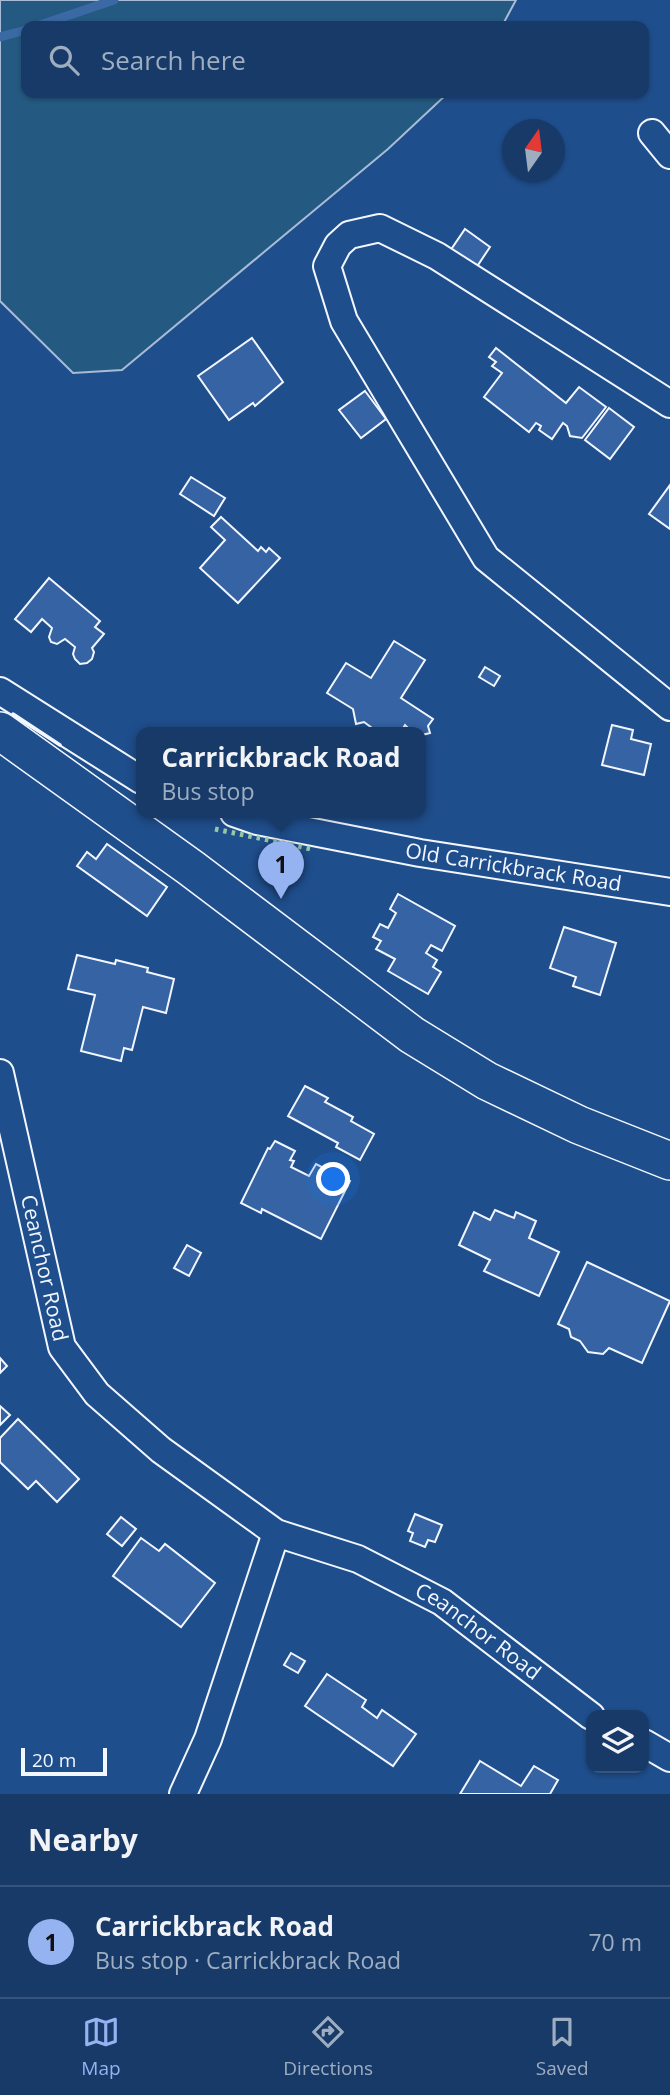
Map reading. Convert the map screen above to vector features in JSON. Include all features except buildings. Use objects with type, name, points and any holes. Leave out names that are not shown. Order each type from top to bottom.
[{"type":"main road","points":[[3,738],[191,868],[412,1035],[499,1087],[579,1125],[670,1160]]},
{"type":"street","points":[[652,133],[670,155]]},
{"type":"street","points":[[670,404],[437,256],[380,228],[349,235],[338,244],[327,267],[344,321],[486,558],[670,707]]},
{"type":"street","points":[[0,691],[136,777]]},
{"type":"street","name":"Old Carrickbrack Road","points":[[248,818],[420,853],[670,892]]},
{"type":"street","name":"Ceanchor Road","points":[[0,1073],[61,1347],[97,1394],[161,1450],[276,1533],[358,1559],[442,1602],[586,1712]]},
{"type":"street","points":[[183,1794],[208,1739],[276,1533]]},
{"type":"street","points":[[649,1747],[670,1758]]},
{"type":"shaded area","points":[[0,0],[516,0],[505,21],[21,21],[21,98],[443,98],[388,149],[122,370],[73,373],[0,301]]},
{"type":"waterway","points":[[52,21],[114,0]]},
{"type":"waterway","points":[[0,37],[21,31]]},
{"type":"hedge","points":[[215,829],[311,849]]},
{"type":"wall","points":[[13,714],[60,745]]},
{"type":"place","name":"Carrickbrack Road","points":[[281,899]]}]
